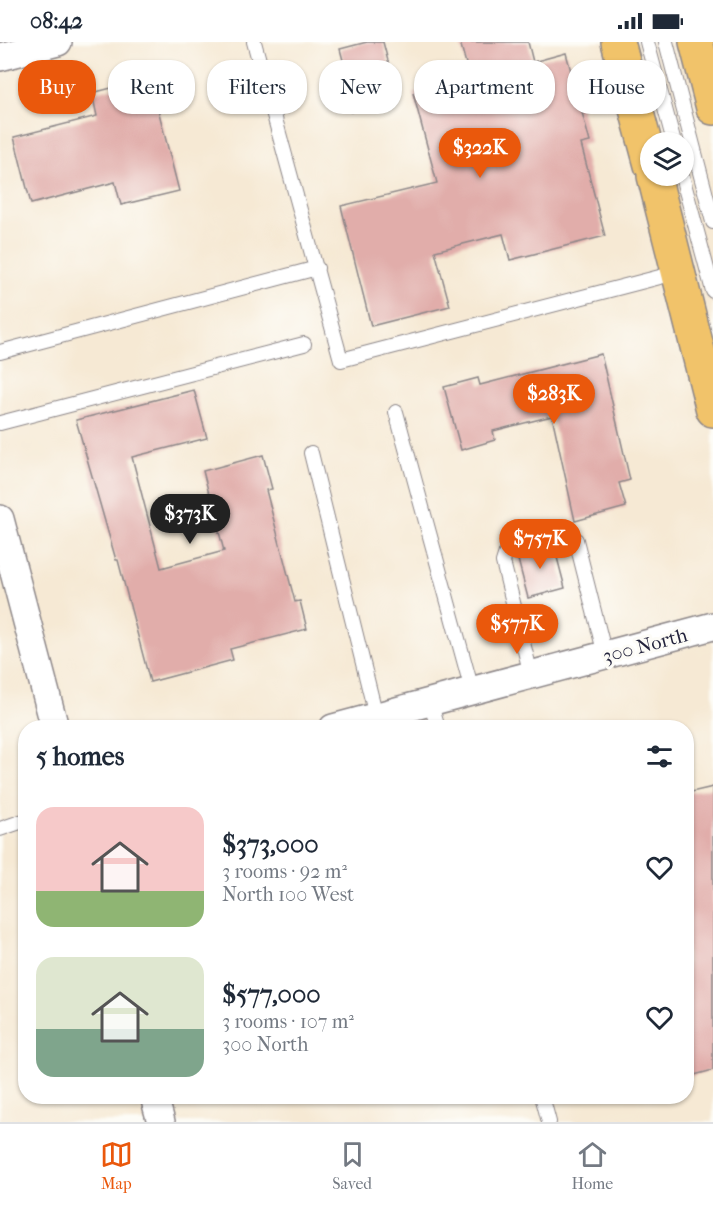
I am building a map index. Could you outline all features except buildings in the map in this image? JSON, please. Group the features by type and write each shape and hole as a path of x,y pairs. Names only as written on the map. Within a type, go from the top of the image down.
{"highway":[{"path":"618,42 642,132"},
{"path":"696,42 713,108"},
{"path":"657,186 713,410"}],"street":[{"path":"0,57 58,42"},
{"path":"0,519 53,720"},
{"name":"300 North","path":"362,720 713,626"},
{"path":"156,1104 161,1122"}],"lane":[{"path":"254,42 341,360 679,272"},
{"path":"647,42 671,132"},
{"path":"666,42 713,222"},
{"path":"685,186 713,291"},
{"path":"0,352 317,268"},
{"path":"0,423 304,344"},
{"path":"396,412 472,690"},
{"path":"311,453 376,716"},
{"path":"531,675 503,562 511,536 536,526 561,531 576,540 605,655"},
{"path":"430,702 436,720"},
{"path":"0,830 18,823"},
{"path":"544,1104 549,1122"}]}
